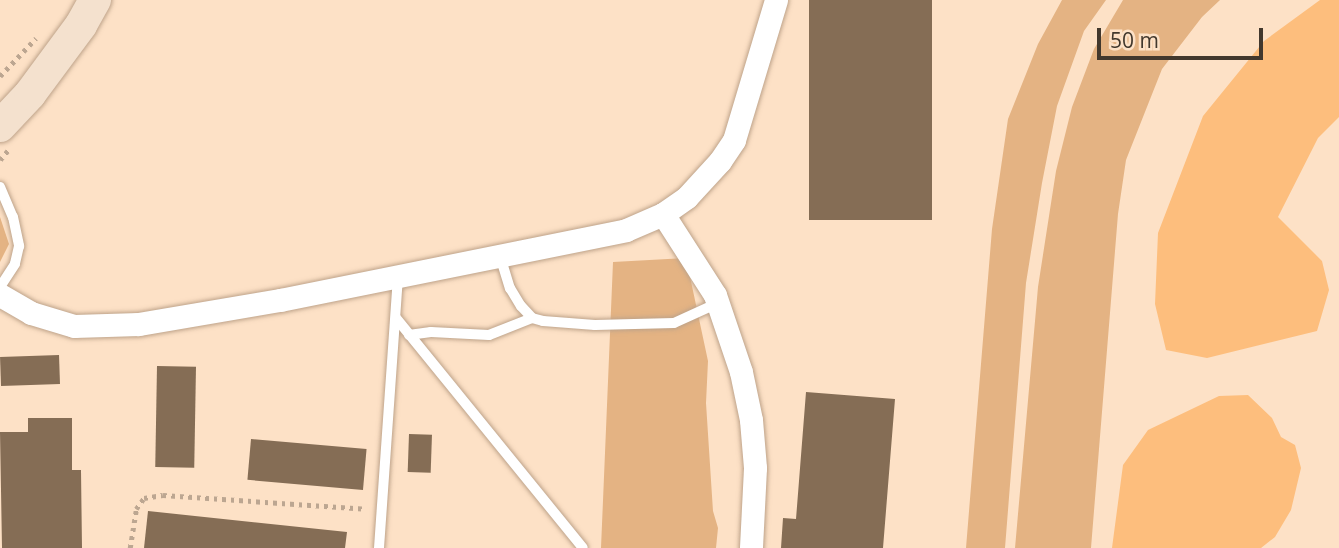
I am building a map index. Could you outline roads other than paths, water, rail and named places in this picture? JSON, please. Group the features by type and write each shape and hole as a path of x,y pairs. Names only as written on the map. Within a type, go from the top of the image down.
{"main road":[{"path":"0,127 30,94 81,25 95,0"}],"street":[{"path":"0,295 49,321 100,327 178,318 626,230 663,214 706,180 734,140 776,0"},
{"path":"663,214 718,303 741,372 751,420 755,468 751,548"}],"lane":[{"path":"0,187 13,217 19,246 15,264 0,287"},
{"path":"500,256 510,288 520,306 532,318"},
{"path":"379,548 398,275"},
{"path":"409,335 421,332 489,335 532,318 595,325 660,324 686,319 718,303"},
{"path":"396,318 583,548"}]}
